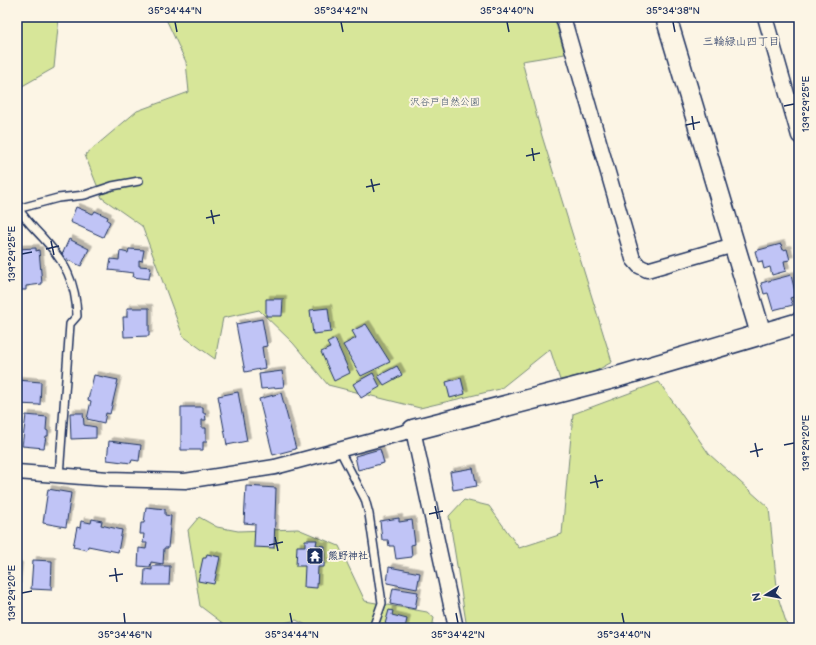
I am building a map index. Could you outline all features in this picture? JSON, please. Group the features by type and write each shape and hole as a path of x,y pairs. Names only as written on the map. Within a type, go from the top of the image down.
{"street":[{"path":"563,17 633,259 639,266 647,270 734,245"},
{"path":"666,17 761,334"},
{"path":"765,17 799,136"},
{"path":"17,472 59,476 185,481 275,467 617,377 799,323"},
{"path":"414,430 456,628"}],"lane":[{"path":"59,476 70,324 77,316 76,295 64,266 52,248 25,219 18,209 58,198 85,195 112,186 140,180"},
{"path":"339,449 365,499 369,514 382,603 373,628"}],"green space":[{"path":"17,17 59,17 54,68 17,89"},
{"name":"沢谷戸自然公園","path":"165,17 554,17 565,54 522,61 542,136 612,362 594,372 560,380 550,349 500,389 420,408 328,385 293,343 259,310 223,318 215,359 183,336 142,226 102,198 85,155 137,111 189,92 186,62"},
{"path":"659,382 709,454 769,508 778,597 788,628 467,628 449,516 464,500 489,506 519,548 562,534 573,414"},
{"path":"199,517 217,527 238,531 298,529 339,546 365,601 427,612 434,618 432,628 312,628 296,620 265,628 229,628 200,606 188,530"}],"building":[{"path":"76,207 93,214 95,211 108,217 107,220 110,222 103,237 70,222"},
{"path":"69,239 89,249 81,266 61,257"},
{"path":"781,244 783,250 787,249 790,260 784,261 786,271 772,275 770,267 764,269 762,261 758,262 755,251"},
{"path":"36,248 36,251 39,250 42,284 26,286 26,290 20,290 19,286 17,287 17,249"},
{"path":"129,249 144,250 142,261 139,260 139,266 151,267 149,279 133,277 134,273 109,270 111,259 119,260 120,251 128,253"},
{"path":"791,275 796,296 790,298 793,305 773,310 768,293 764,294 761,283"},
{"path":"266,299 283,299 282,316 266,316"},
{"path":"127,308 149,308 149,336 124,337 123,317 127,317"},
{"path":"328,308 331,332 313,334 310,310"},
{"path":"262,319 267,346 262,347 265,368 245,372 236,324"},
{"path":"366,324 390,362 361,376 343,345 356,338 352,331"},
{"path":"335,339 350,373 334,381 321,352 330,348 327,343"},
{"path":"397,366 402,375 384,385 378,376"},
{"path":"282,371 284,387 261,389 259,374"},
{"path":"373,373 380,387 361,398 353,384"},
{"path":"94,375 118,380 110,414 106,413 104,423 87,419 91,401 88,400"},
{"path":"461,378 465,394 450,398 446,382"},
{"path":"17,380 41,382 40,405 17,404"},
{"path":"238,392 247,441 227,445 218,396"},
{"path":"281,393 296,449 273,455 259,399"},
{"path":"181,407 203,407 203,413 205,413 206,420 202,420 202,428 206,428 206,442 203,442 203,450 181,450"},
{"path":"70,413 83,413 84,425 96,427 96,438 71,439"},
{"path":"26,415 47,417 46,430 48,431 48,436 46,436 44,448 22,446"},
{"path":"109,441 141,445 139,461 132,460 131,463 107,460"},
{"path":"380,449 384,463 358,470 355,456"},
{"path":"473,468 477,486 453,490 450,472"},
{"path":"246,486 276,488 274,548 254,547 255,524 244,523"},
{"path":"48,489 71,493 66,527 43,523"},
{"path":"146,507 165,509 165,515 171,516 168,548 164,548 163,564 151,562 150,567 138,566 139,548 146,549 147,543 143,543 144,534 140,534 141,523 144,523"},
{"path":"399,518 399,522 412,520 415,544 411,545 412,557 396,559 394,546 389,546 388,540 382,540 380,521"},
{"path":"92,519 102,521 101,525 122,530 118,552 88,546 87,550 73,547 77,527 80,528 81,521 91,523"},
{"path":"305,540 317,540 316,545 325,546 324,567 318,567 317,588 304,587 305,566 296,566 297,546 305,546"},
{"path":"207,554 220,557 214,584 198,581 203,558 206,558"},
{"path":"33,560 52,561 51,590 31,589"},
{"path":"17,565 19,566 17,587"},
{"path":"152,566 170,566 169,585 144,585 145,569 152,570"},
{"path":"389,567 420,573 417,589 387,583"},
{"path":"393,588 418,592 415,609 390,604"},
{"path":"389,610 393,611 392,615 407,619 405,628 389,628 389,625 385,624"}],"place":[{"name":"熊野神社","path":"315,556"}],"district":[{"name":"三輪緑山四丁目","path":"741,41"}]}
